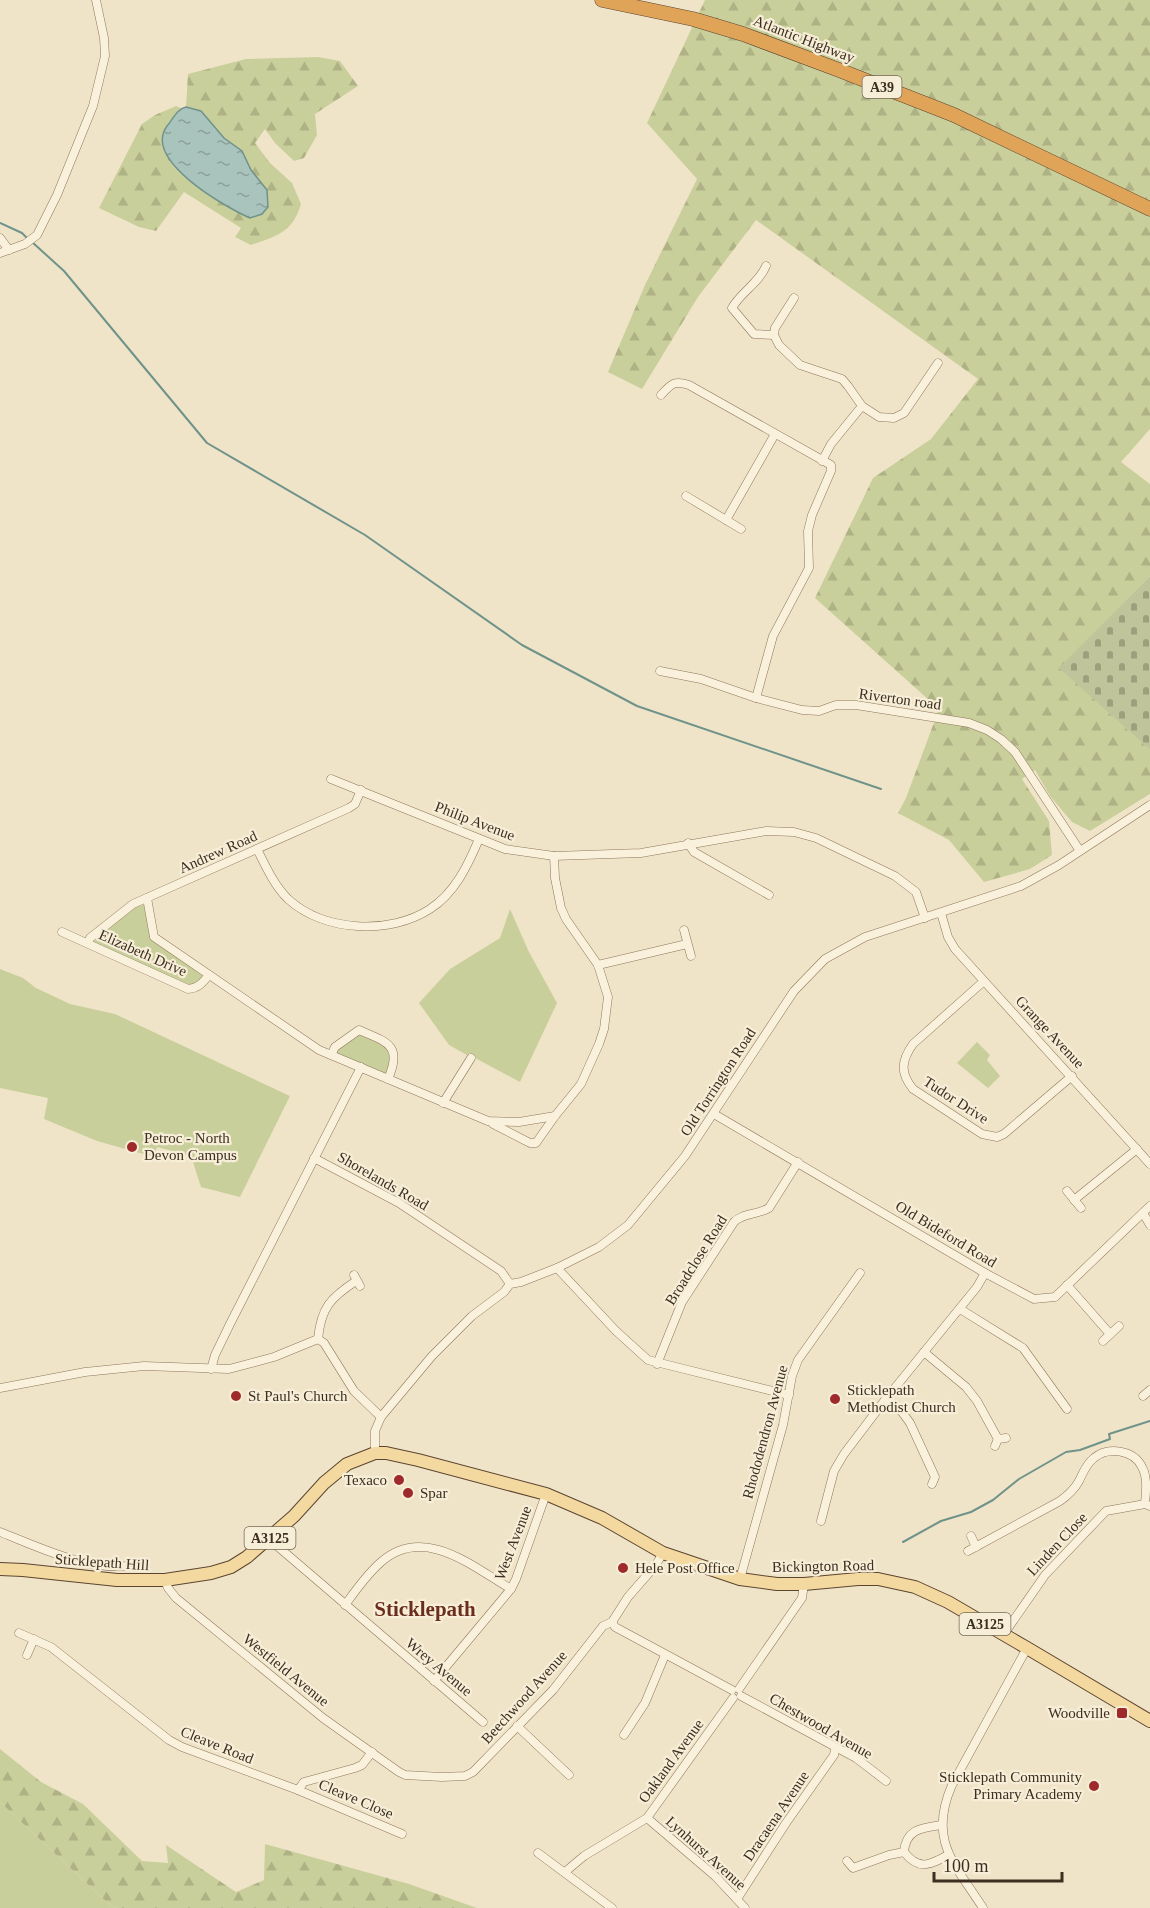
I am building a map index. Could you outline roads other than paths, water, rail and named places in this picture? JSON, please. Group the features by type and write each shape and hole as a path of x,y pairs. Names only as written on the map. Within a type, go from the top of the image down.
{"highway":[{"name":"Atlantic Highway","path":"602,0 713,25 839,70 954,115 1150,209"}],"main road":[{"name":"Bickington Road","path":"375,1453 418,1460 546,1494 602,1518 663,1553 740,1579 777,1584 858,1579 895,1582 915,1587 1004,1634 1150,1721"},
{"name":"Sticklepath Hill","path":"0,1569 117,1580 165,1580 211,1573 231,1567 269,1539 336,1471 346,1464 375,1453"}],"street":[{"path":"0,253 25,244 37,235 57,195 93,106 105,56 104,38 96,0"},
{"path":"0,238 9,250"},
{"path":"766,266 762,275 737,299 732,308 754,334 774,335"},
{"path":"794,298 775,328 774,335 779,345 800,365 842,379 862,406 879,417 894,418 904,413 938,363"},
{"path":"661,395 674,383 689,385 831,465 831,471 812,515 808,531 809,568 773,636 756,698"},
{"path":"822,460 831,444 862,406"},
{"path":"726,520 775,434"},
{"path":"686,496 741,529"},
{"name":"Riverton road","path":"660,671 700,679 756,698 802,710 819,711 836,705 856,705 949,719 969,723 986,730 1015,752 1080,851"},
{"name":"Philip Avenue","path":"331,779 505,849 554,856 641,853 766,831 794,832 816,838 895,876 910,886 920,901 925,918"},
{"name":"Andrew Road","path":"88,943 90,938 133,904 349,808 355,804 361,790"},
{"name":"Old Torrington Road","path":"375,1453 375,1431 381,1417 424,1365 458,1329 504,1292 510,1284 557,1268 599,1248 628,1225 685,1156 794,992 818,965 848,945 865,937 1021,886 1044,874 1150,805"},
{"path":"257,849 274,883 299,908 348,926 369,926 410,918 431,908 457,882 479,839"},
{"path":"688,843 694,852 769,895"},
{"name":"Elizabeth Drive","path":"147,898 154,937 319,1050 488,1121 533,1144 537,1142 581,1084 604,1029 608,997 598,965 561,909 555,878 554,856"},
{"name":"Grange Avenue","path":"940,913 952,943 1150,1164"},
{"path":"684,930 691,956"},
{"name":"Elizabeth Drive","path":"62,932 188,989 201,985 209,975"},
{"path":"598,965 687,944"},
{"name":"Tudor Drive","path":"984,981 913,1044 905,1055 902,1070 913,1089 982,1134 997,1137 1004,1134 1072,1076"},
{"path":"331,1055 335,1047 359,1030 387,1042 392,1049 394,1065 388,1079"},
{"path":"443,1103 471,1058"},
{"path":"314,1158 362,1067"},
{"name":"Old Bideford Road","path":"714,1114 985,1273 1034,1299 1055,1297 1150,1206"},
{"name":"Elizabeth Drive","path":"488,1121 519,1122 555,1116"},
{"path":"1074,1200 1137,1149"},
{"name":"Shorelands Road","path":"211,1369 220,1345 314,1158 399,1203 501,1271 510,1284"},
{"name":"Broadclose Road","path":"657,1364 682,1302 734,1222 740,1216 763,1212 769,1208 798,1162"},
{"path":"1066,1191 1081,1208"},
{"path":"1143,1213 1150,1225"},
{"path":"557,1268 648,1360 789,1395"},
{"name":"Rhododendron Avenue","path":"740,1579 798,1360 860,1273"},
{"path":"821,1521 834,1471 844,1454 960,1309 985,1273"},
{"path":"318,1340 324,1310 332,1298 357,1281"},
{"path":"1067,1285 1110,1334"},
{"path":"960,1309 1023,1348 1067,1409"},
{"path":"1103,1341 1119,1326"},
{"path":"0,1388 85,1371 144,1365 229,1369 318,1340 324,1343 354,1391 381,1417"},
{"path":"924,1352 966,1388 977,1401 999,1441"},
{"path":"1143,1396 1150,1390"},
{"path":"885,1400 902,1412 910,1423 934,1480 945,1478"},
{"path":"968,1551 1060,1501 1078,1484 1085,1468 1092,1460 1106,1452 1127,1453 1136,1459 1145,1476 1148,1505"},
{"name":"West Avenue","path":"434,1681 511,1589 546,1494"},
{"name":"Linden Close","path":"1004,1634 1045,1575 1106,1511 1148,1505"},
{"path":"824,1512 834,1515"},
{"path":"0,1532 54,1554 115,1568 129,1566"},
{"path":"971,1536 976,1547"},
{"name":"Wrey Avenue","path":"269,1539 483,1722"},
{"path":"345,1605 381,1562 392,1554 420,1547 437,1548 455,1555 511,1589"},
{"path":"612,1622 628,1597 655,1566 663,1553"},
{"name":"Westfield Avenue","path":"165,1580 176,1598 269,1676 399,1772"},
{"name":"Oakland Avenue","path":"565,1872 584,1856 647,1818 802,1599 804,1584"},
{"name":"Beechwood Avenue","path":"399,1772 405,1775 465,1776 473,1772 553,1690 603,1626 612,1622"},
{"name":"Chestwood Avenue","path":"612,1622 615,1627 665,1655 835,1749 856,1758 886,1781"},
{"name":"Cleave Road","path":"19,1634 51,1647 169,1740 182,1747 298,1790"},
{"path":"27,1655 34,1640"},
{"path":"983,1908 948,1855 941,1826 944,1803 1027,1648"},
{"path":"624,1735 645,1703 665,1655"},
{"path":"517,1726 568,1775"},
{"name":"Dracaena Avenue","path":"736,1899 834,1755 835,1749"},
{"path":"298,1790 304,1782 362,1766 372,1752"},
{"name":"Cleave Close","path":"298,1790 402,1834"},
{"name":"Lynhurst Avenue","path":"647,1818 715,1876 745,1908"},
{"path":"904,1852 907,1838 912,1832 941,1826"},
{"path":"904,1852 916,1864 925,1865 948,1855"},
{"path":"847,1861 853,1868 904,1852"},
{"path":"538,1853 612,1908"}],"water":[{"path":"186,107 201,111 224,138 242,151 251,170 267,190 268,207 262,214 250,218 223,204 190,181 166,153 162,139 167,126 178,112"}],"waterway":[{"path":"0,223 22,233 28,239"},
{"path":"32,242 64,271 207,443 365,535 522,645 637,706 881,789"},
{"path":"903,1542 941,1521 971,1512 993,1500 1019,1479 1066,1452 1080,1450 1110,1439 1109,1434 1150,1421"}],"place":[{"name":"Petroc - North Devon Campus","path":"132,1147"},
{"name":"St Paul's Church","path":"236,1396"},
{"name":"Sticklepath Methodist Church","path":"835,1399"},
{"name":"Texaco","path":"399,1480"},
{"name":"Spar","path":"408,1493"},
{"name":"Hele Post Office","path":"623,1568"},
{"name":"Woodville","path":"1122,1713"},
{"name":"Sticklepath Community Primary Academy","path":"1094,1786"}],"district":[{"name":"Sticklepath","path":"425,1609"}]}
